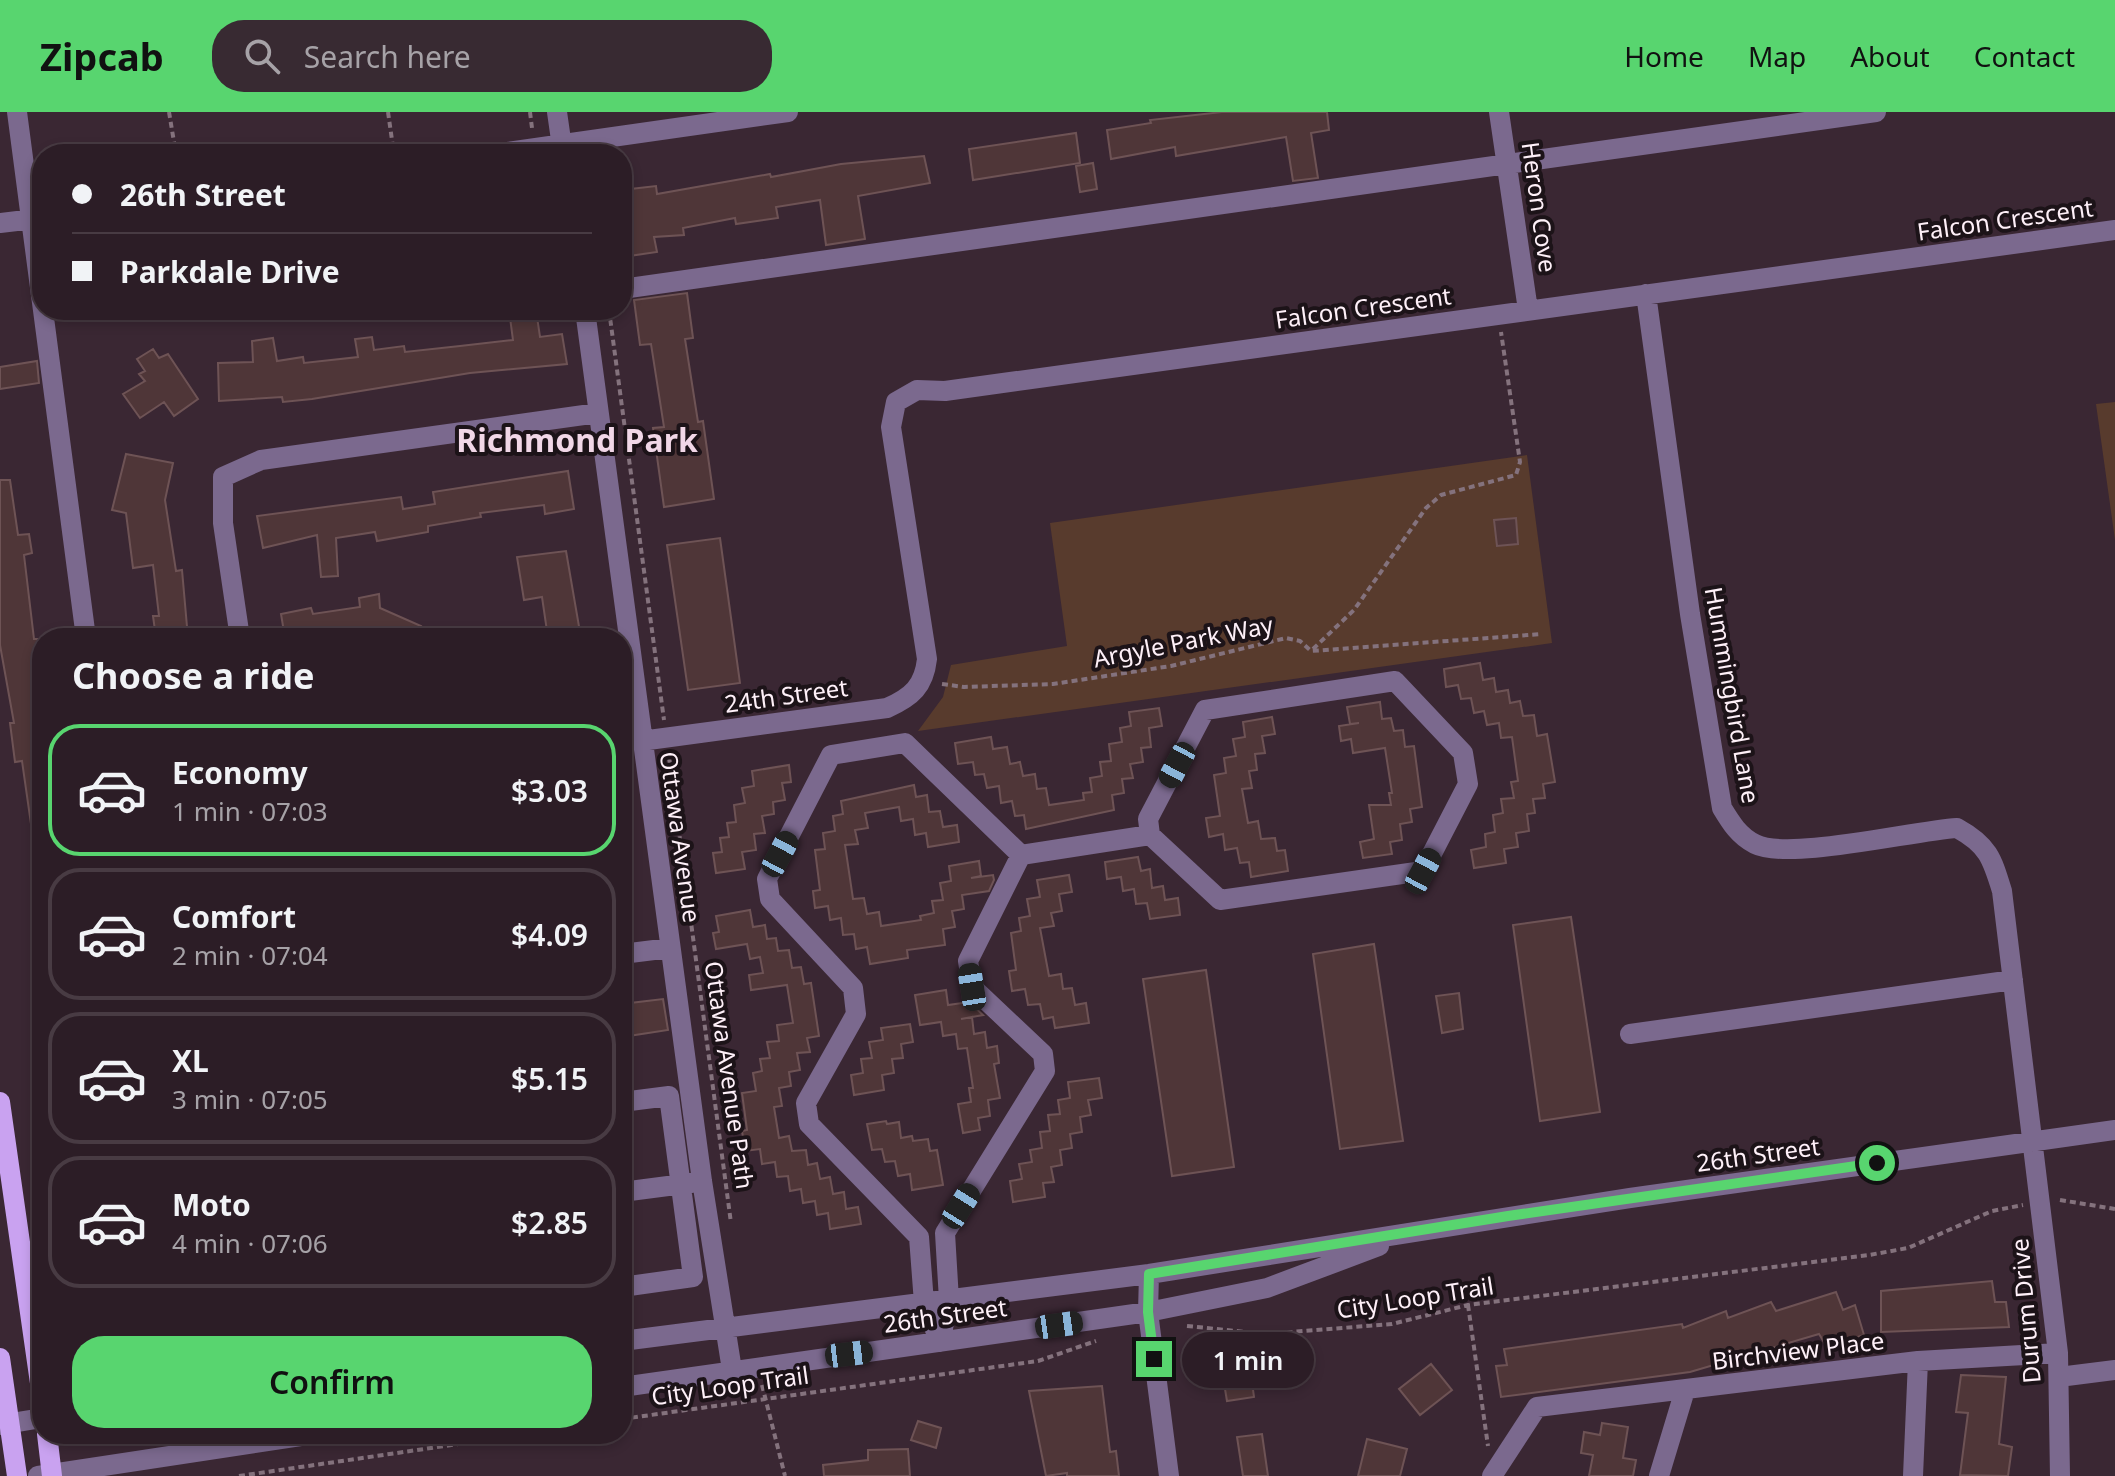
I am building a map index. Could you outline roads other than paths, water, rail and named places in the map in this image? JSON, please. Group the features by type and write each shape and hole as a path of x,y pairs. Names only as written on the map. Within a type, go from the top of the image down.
{"main road":[{"path":"0,1102 32,1327"},
{"path":"0,1358 5,1424 17,1476"},
{"path":"47,1444 48,1475"}],"street":[{"path":"17,112 32,201"},
{"path":"557,112 562,144"},
{"path":"593,144 788,112"},
{"name":"Heron Cove","path":"1499,112 1528,310"},
{"path":"632,288 1876,112"},
{"path":"0,223 32,219"},
{"name":"Falcon Crescent","path":"925,678 927,659 891,427 896,402 917,390 945,391 2115,230"},
{"name":"Hummingbird Lane","path":"1646,294 1690,614 1722,808 1736,830 1756,845 1785,851 1945,828 1957,828 1980,840 1993,861 2002,891 2035,1142"},
{"path":"47,320 85,628"},
{"name":"Ottawa Avenue","path":"586,320 626,628"},
{"path":"239,628 223,523 223,477 261,460 598,413"},
{"name":"Ottawa Avenue","path":"632,672 702,1181 732,1370"},
{"name":"24th Street","path":"641,741 887,708 906,700 925,678"},
{"path":"1395,681 1463,753 1468,784 1423,871 1220,900 1150,835 1148,819 1205,710 1395,681"},
{"path":"940,1342 924,1303 919,1237 809,1124 806,1103 856,1014 853,988 770,899 767,879 831,755 905,743 1021,855"},
{"path":"1021,855 1150,835"},
{"path":"940,1342 949,1300 945,1233 1045,1071 1043,1054 972,987 968,961 1021,855"},
{"path":"632,953 670,948"},
{"path":"1630,1034 2013,980"},
{"path":"632,1101 669,1096 693,1277 632,1286"},
{"name":"26th Street","path":"632,1340 1149,1274 1615,1200 2115,1130"},
{"name":"Durum Drive","path":"2035,1142 2058,1353 2060,1476"},
{"path":"632,1191 702,1181"},
{"path":"919,1237 945,1233"},
{"name":"26th Street","path":"632,1385 940,1342 1150,1321 1267,1288 1409,1235"},
{"path":"1149,1274 1150,1321 1169,1476"},
{"name":"Birchview Place","path":"1492,1476 1537,1407 1918,1361 2058,1353"},
{"name":"Birchview Place","path":"1913,1476 1918,1361"},
{"path":"2059,1377 2115,1370"},
{"name":"Birchview Place","path":"1659,1476 1685,1390"},
{"path":"5,1424 32,1420"},
{"path":"48,1475 249,1444"}],"district":[{"name":"Richmond Park","path":"577,439"}]}
